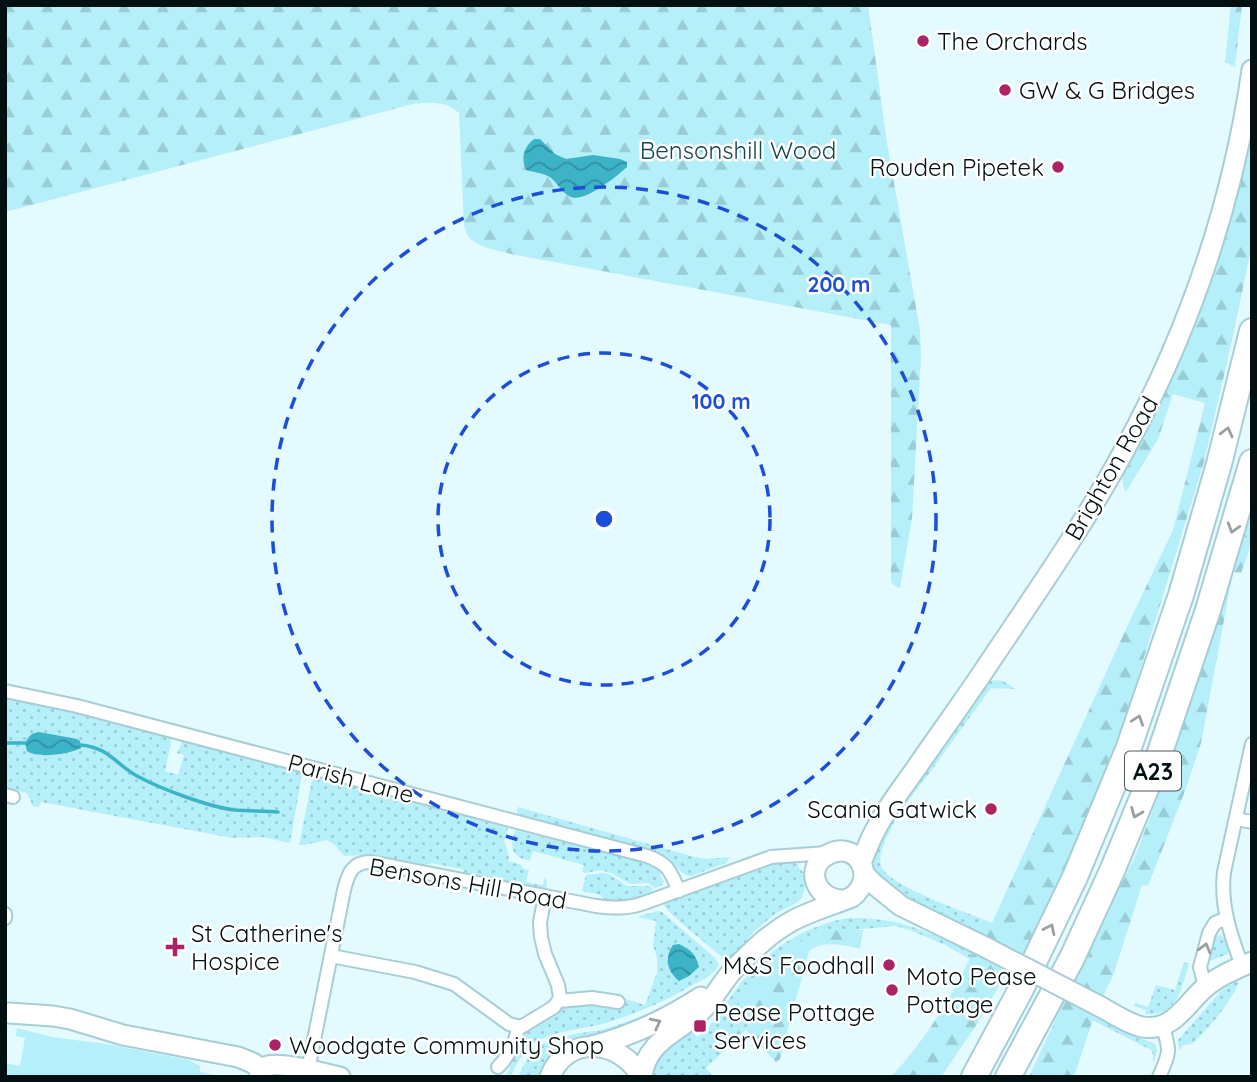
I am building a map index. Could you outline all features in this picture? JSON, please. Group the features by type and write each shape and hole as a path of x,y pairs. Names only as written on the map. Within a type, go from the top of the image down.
{"highway":[{"name":"A23","path":"954,1077 984,1034 1020,991 1082,864 1129,747 1181,595 1219,464 1252,331"},
{"name":"A23","path":"1011,1073 1099,901 1155,766 1208,610 1252,462"},
{"path":"974,1077 1020,991"}],"street":[{"name":"Brighton Road","path":"835,852 858,842 878,824 1056,562 1125,450 1166,368 1192,303 1219,220 1240,137 1252,70"},
{"name":"Parish Lane","path":"5,691 77,706 647,856 662,862 668,868 679,891"},
{"path":"792,921 810,900 816,881 816,870 824,856 835,852 854,855 875,885 901,906 1142,1027 1162,1025 1178,1017 1205,987 1247,964 1227,918 1223,881 1252,744"},
{"path":"1236,819 1252,822"},
{"name":"Brighton Road","path":"863,868 878,824"},
{"name":"Bensons Hill Road","path":"308,1070 346,881 351,869 359,863 385,864 617,908 633,907 758,862 784,856 835,852"},
{"path":"784,856 805,864 812,870 819,890 830,899 901,906"},
{"path":"550,1077 562,1057 577,1049 625,1037 660,1021 701,997 730,974 767,938 792,921 848,899 862,887 863,868"},
{"path":"331,956 418,973 454,984 509,1024 525,1026 559,1001 560,992 541,937 540,922 545,896"},
{"path":"1205,987 1200,967 1209,933 1215,923 1227,918"},
{"path":"641,1077 651,1051 706,1006 730,974"},
{"path":"559,1001 592,998 618,1002"},
{"path":"7,1012 78,1032 123,1035 238,1057 253,1063 260,1073 269,1066 277,1065 340,1077"},
{"path":"1159,1077 1169,1051 1162,1025"},
{"path":"498,1067 515,1042 518,1027"},
{"path":"592,1046 617,1053 631,1063 641,1077"}],"green space":[{"name":"Bensonshill Wood","path":"5,5 868,5 887,143 920,330 921,357 912,518 900,588 892,583 891,579 891,325 511,254 477,243 468,236 464,225 459,113 438,103 413,104 5,212"},
{"path":"1231,5 1242,5 1235,67 1225,62"},
{"path":"1252,94 1252,244 1204,462 1115,752 1024,958 976,931 982,919 992,923 1173,530 1205,403 1173,394 1158,439 1126,492 1123,474 1163,390"},
{"path":"1252,505 1252,543 1241,573 1233,572 1201,743 1148,886 1142,885 1114,973 1102,999 1072,984 1136,854 1171,761"},
{"path":"1003,681 1016,689 991,688 902,810 885,841 880,860 882,868 899,883 982,919 976,931 991,941 906,898 879,875 874,864 874,855 885,828 986,682"},
{"path":"5,695 166,734 171,742 165,771 178,775 184,755 177,753 185,739 303,768 290,843 262,837 232,838 41,802 39,807 33,806 27,793 5,791"},
{"path":"322,776 508,828 504,841 508,861 529,870 526,882 543,885 545,877 546,890 520,885 520,882 514,881 513,884 467,875 462,869 431,863 422,867 363,855 344,856 327,840 299,845 312,780"},
{"path":"518,807 691,856 705,859 730,857 726,863 691,876 681,871 667,857 516,816"},
{"path":"515,830 655,864 661,868 660,875 664,882 655,888 648,883 630,884 601,870 582,872 584,865 533,851 530,861 523,859 513,850"},
{"path":"793,862 799,865 806,879 802,897 754,931 737,954 729,960 680,922 662,902 766,865"},
{"path":"609,874 627,886 650,886 654,894 631,901 610,902 604,900 601,895 582,891 586,875"},
{"path":"658,911 715,958 719,965 716,969 670,998 640,1011 609,1022 551,1035 539,1041 528,1049 509,1077 508,1064 524,1032 562,1005 611,1005 614,1009 622,1006 622,998 645,1005 657,973 657,958 653,945 656,921 636,917"},
{"path":"848,918 898,923 941,938 972,953 970,959 945,945 895,926 819,933 793,947 770,966 736,1009 747,1019 750,1026 706,1068 713,1077 652,1077 657,1061 666,1049 693,1032 697,1037 703,1032 746,977 770,953 815,927"},
{"path":"863,930 860,949 827,944 809,951 780,1059 776,1062 746,1030 750,1026 749,1023 735,1009 763,973 794,945 819,933"},
{"path":"1218,935 1229,944 1228,954 1207,962 1212,940"},
{"path":"972,953 1008,971 977,1024 941,1077 891,1077 937,1018"},
{"path":"1184,962 1189,964 1180,991 1171,1006 1156,1014 1145,1014 1146,1010 1134,1006 1135,1003 1148,1007 1156,985 1175,990"},
{"path":"1237,981 1239,983 1234,992 1212,1023 1192,1044 1183,1045 1179,1051 1178,1040 1221,991"},
{"path":"704,987 664,1013 611,1034 581,1037 560,1044 538,1077 518,1077 532,1053 548,1042 620,1024 656,1010"},
{"path":"1065,999 1095,1013 1074,1077 1029,1077"},
{"path":"1095,1013 1127,1032 1155,1044 1157,1051 1153,1065 1151,1050 1092,1020"},
{"path":"17,1028 52,1037 189,1060 200,1066 200,1072 223,1077 5,1077 5,1063 20,1066 25,1038 16,1036"}],"water":[{"path":"534,139 540,139 555,154 566,159 593,155 620,159 627,162 627,167 599,189 575,198 566,194 548,176 526,170 524,153"},
{"path":"39,732 77,739 81,748 54,755 38,755 27,751 25,743 31,735"},
{"path":"679,944 692,953 699,967 679,981 669,969 668,959 673,945"}],"waterway":[{"path":"5,743 25,743"},
{"path":"81,745 99,749 137,776 185,797 235,810 278,812"}],"place":[{"name":"The Orchards","path":"923,41"},
{"name":"GW & G Bridges","path":"1005,90"},
{"name":"Rouden Pipetek","path":"1058,167"},
{"name":"Scania Gatwick","path":"991,809"},
{"name":"St Catherine's Hospice","path":"175,947"},
{"name":"M&S Foodhall","path":"889,965"},
{"name":"Moto Pease Pottage","path":"892,990"},
{"name":"Pease Pottage Services","path":"700,1026"},
{"name":"Woodgate Community Shop","path":"275,1045"}]}
